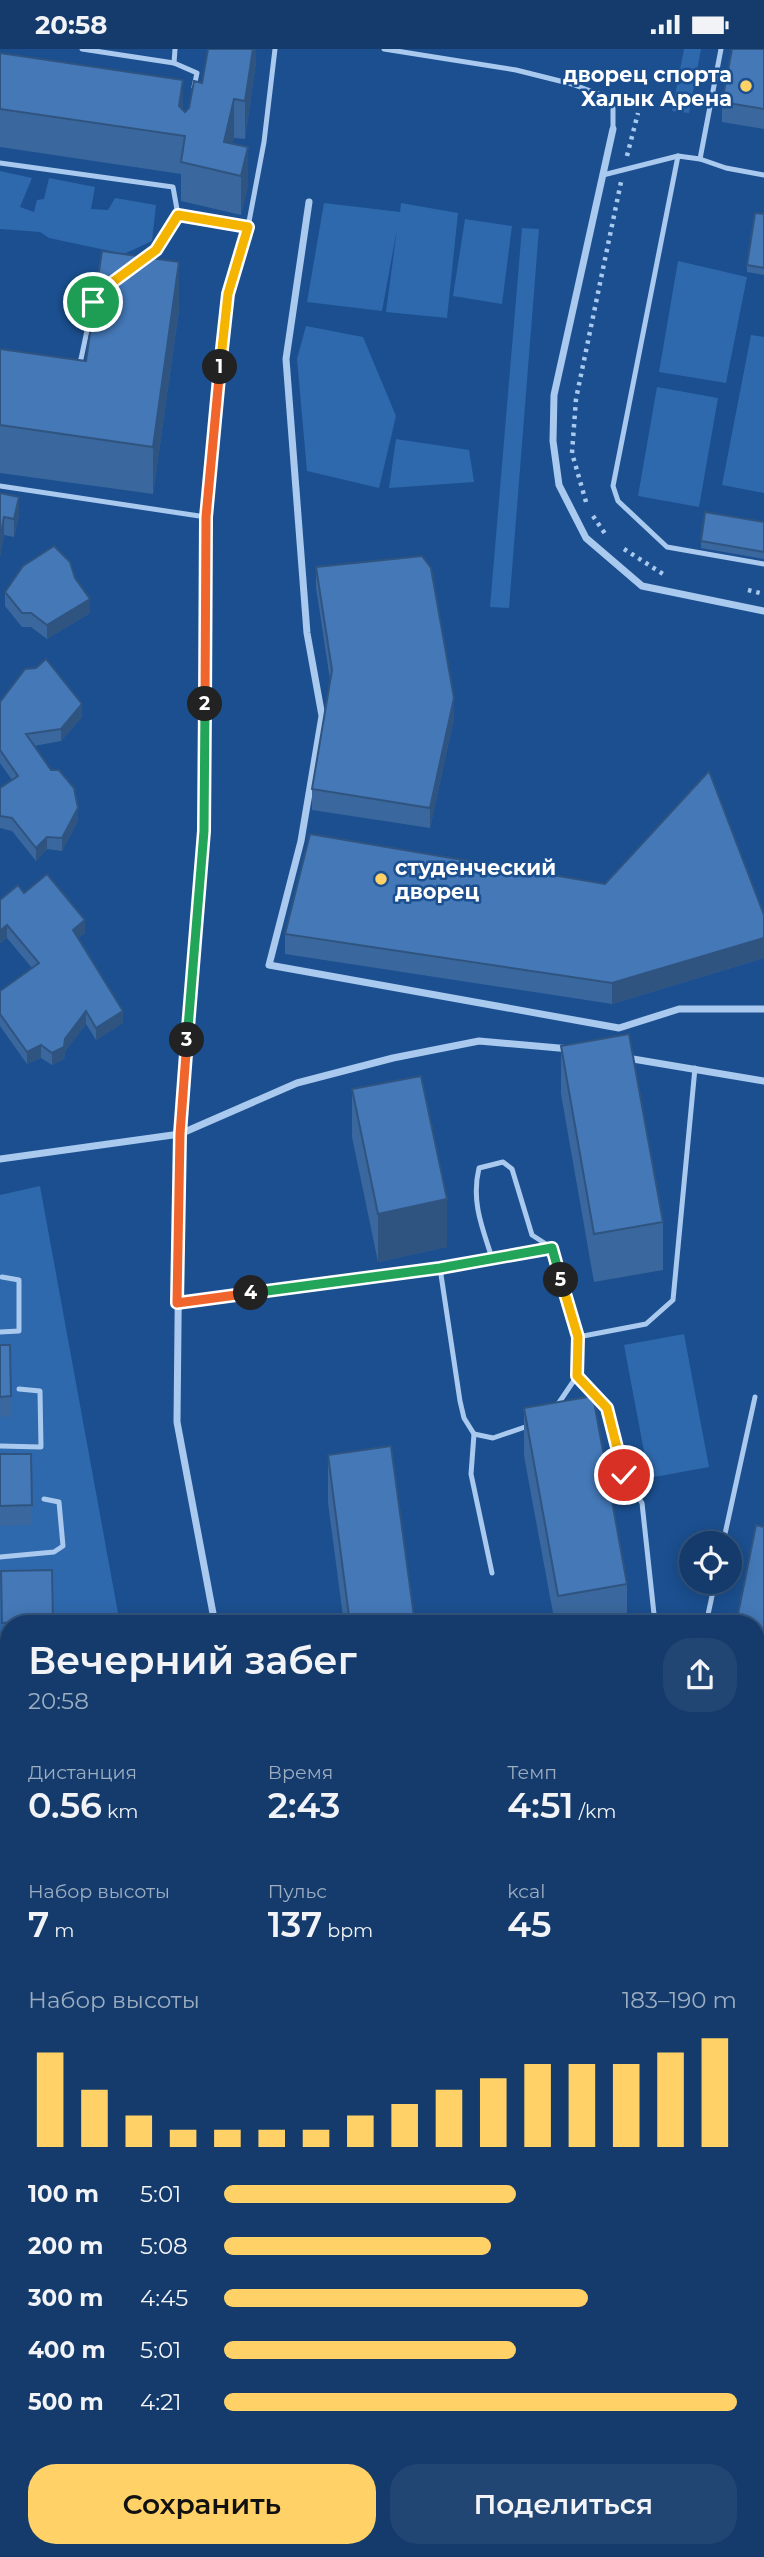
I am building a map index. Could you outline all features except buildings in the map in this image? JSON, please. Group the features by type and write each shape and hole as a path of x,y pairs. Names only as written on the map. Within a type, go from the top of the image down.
{"street":[{"path":"613,129 554,395 553,440 559,485 586,538 642,586 764,611"},
{"path":"309,202 286,359 307,633 322,716 301,841 269,965 619,1028 679,1009 764,1009"},
{"path":"0,1159 180,1134 296,1083 393,1058 479,1041 581,1051"},
{"path":"619,1056 764,1081"},
{"path":"180,1134 177,1422 213,1615"}],"lane":[{"path":"82,49 174,63 197,73 193,97"},
{"path":"174,63 175,49"},
{"path":"180,1134 204,831 206,517 228,294 248,227 264,142 275,49"},
{"path":"384,49 516,70 572,84 609,98 613,108 613,129"},
{"path":"699,159 721,49"},
{"path":"678,156 613,486 618,501 667,547 764,564"},
{"path":"603,175 678,156 764,175"},
{"path":"0,163 173,187 178,215 156,250 135,265"},
{"path":"178,215 248,227"},
{"path":"74,368 81,359 93,302 102,290"},
{"path":"0,486 206,517"},
{"path":"578,1337 646,1324 673,1300 695,1068"},
{"path":"492,1258 477,1212 474,1188 479,1168 503,1163 512,1169 532,1235 552,1248 578,1337 577,1376 569,1392 547,1414"},
{"path":"177,1303 440,1268 552,1248"},
{"path":"440,1268 460,1401 464,1418 474,1434 471,1474 492,1573"},
{"path":"0,1332 19,1331 19,1280 2,1277"},
{"path":"577,1376 607,1408 624,1475 642,1503 654,1613"},
{"path":"0,1446 41,1447 40,1391 19,1389"},
{"path":"726,1531 755,1397"},
{"path":"474,1434 493,1438 538,1419"},
{"path":"0,1557 54,1552 63,1546 59,1502 44,1499"},
{"path":"708,1615 712,1594"}],"shaded area":[{"path":"684,49 701,49 689,113 672,111"},
{"path":"0,171 32,178 20,207 34,212 37,200 44,199 49,178 95,187 91,209 108,210 115,198 156,205 152,241 124,254 49,238 40,232 0,229"},
{"path":"324,203 400,212 401,203 458,213 447,318 386,312 397,229 382,311 307,302"},
{"path":"465,219 512,226 502,304 453,296"},
{"path":"522,228 539,229 509,608 490,607"},
{"path":"678,261 747,277 726,383 659,372"},
{"path":"306,326 363,337 396,416 379,488 307,471 297,359"},
{"path":"751,335 764,337 764,493 722,485"},
{"path":"657,387 718,398 699,507 638,496"},
{"path":"396,439 469,450 474,482 389,488"},
{"path":"40,1186 118,1615 0,1615 0,1195"},
{"path":"684,1334 709,1467 649,1478 624,1345"}],"place":[{"name":"дворец спорта Халык Арена","path":"746,86"},
{"name":"студенческий дворец","path":"381,879"}],"route":[{"path":"93,302 102,290 156,250 178,215 248,227 228,294 206,517 204,831 180,1134 177,1303 440,1268 552,1248 578,1337 577,1376 607,1408 624,1475"}]}
